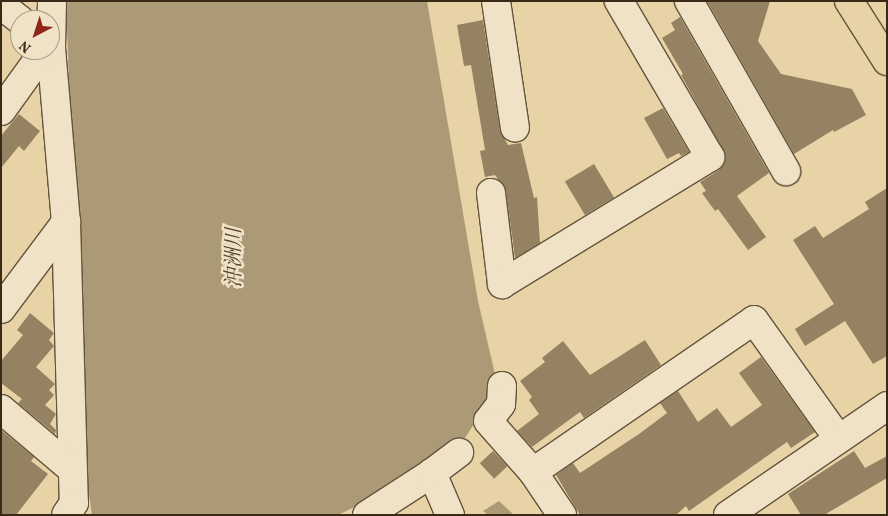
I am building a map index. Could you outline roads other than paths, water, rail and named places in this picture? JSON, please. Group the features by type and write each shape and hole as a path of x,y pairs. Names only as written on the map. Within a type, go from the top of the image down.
{"main road":[{"path":"849,1 887,61"}],"street":[{"path":"496,1 515,128"},
{"path":"491,193 502,284 710,157 619,1"},
{"path":"689,1 786,171"},
{"path":"1,111 39,60"},
{"path":"49,60 66,222 74,503 66,515"},
{"path":"1,309 66,222"},
{"path":"533,472 754,320 838,438"},
{"path":"502,386 501,404 488,421 533,472 562,515"},
{"path":"728,515 887,406"},
{"path":"1,409 73,470"},
{"path":"367,515 459,453"},
{"path":"432,473 450,515"}],"water":[{"name":"沖洲川","path":"66,1 427,1 478,301 498,387 465,438 446,447 369,500 338,515 92,515 83,453"},
{"path":"499,501 514,515 488,515 483,511"}]}
